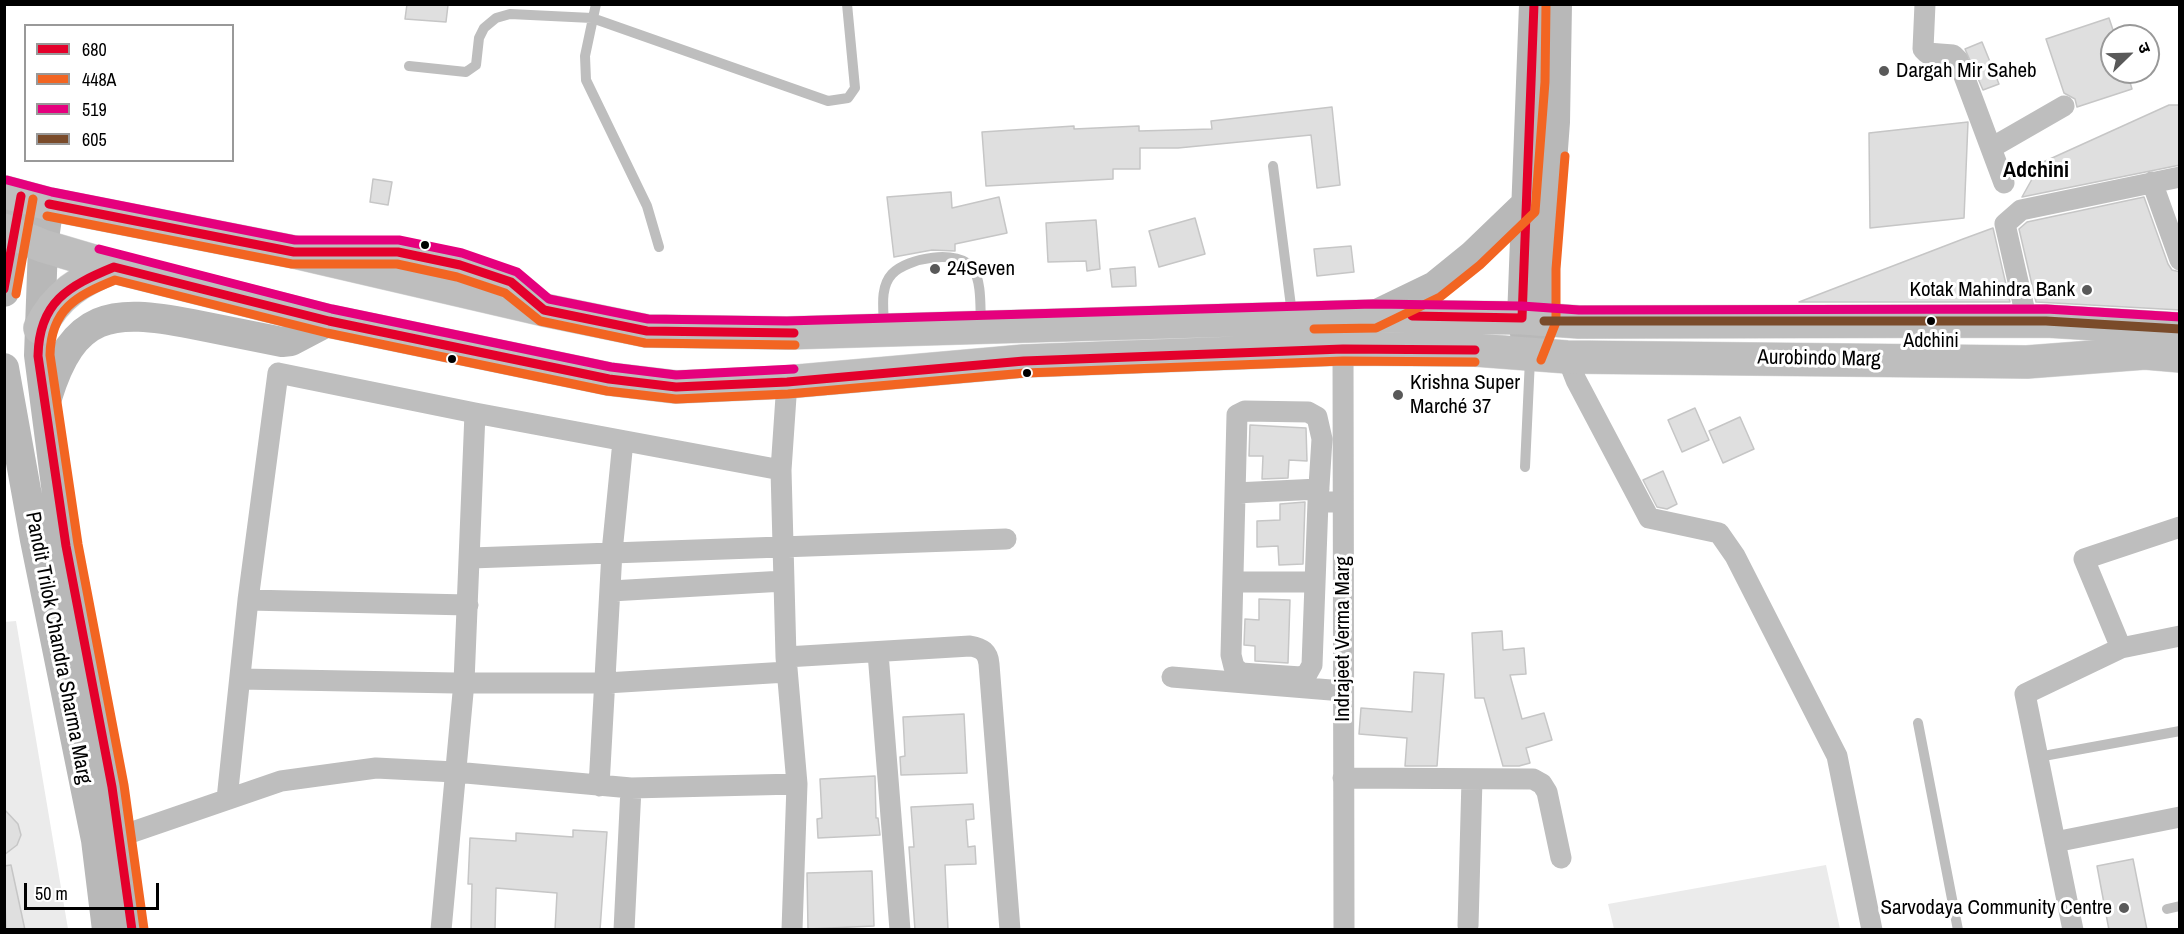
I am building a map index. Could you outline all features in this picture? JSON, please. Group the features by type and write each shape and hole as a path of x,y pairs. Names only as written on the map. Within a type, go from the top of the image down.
{"highway":[{"name":"Aurobindo Marg","path":"25,197 294,252 544,310 646,331 788,333 884,328 1373,316 2027,321 2180,329"},
{"path":"9,231 43,246 114,267 329,321 609,379 676,387 787,382 1024,361 1343,349"},
{"path":"40,328 56,302 71,288 114,267"},
{"name":"Aurobindo Marg","path":"1343,349 1475,350 1530,356 1567,357 2027,362 2145,353 2180,356"}],"main road":[{"path":"1533,319 1524,205 1533,81 1534,4"},
{"path":"1530,356 1533,319 1544,269 1555,122 1557,4"},
{"path":"4,292 9,231 25,197"},
{"name":"Pandit Trilok Chandra Sharma Marg","path":"25,197 43,246 39,355 58,501 109,838 107,930"},
{"path":"1373,316 1435,286 1473,256 1524,205"},
{"path":"45,405 55,371 68,349 86,332 107,320 144,315 282,342 291,341 329,321"},
{"name":"Pandit Trilok Chandra Sharma Marg","path":"4,368 35,540 132,930"}],"street":[{"path":"1925,4 1923,49 1927,53 1953,55 1958,60 2004,183"},
{"path":"1991,148 2064,106"},
{"path":"2027,321 2005,224 2021,210 2180,177"},
{"path":"2152,182 2180,260"},
{"name":"Indrajeet Verma Marg","path":"1343,349 1344,930"},
{"path":"1567,357 1576,380 1649,518 1719,533 1736,556 1837,756 1872,930"},
{"path":"227,799 248,600 278,373 475,413 781,470"},
{"path":"787,382 781,470 787,665 797,784 792,930"},
{"path":"1245,411 1308,412 1317,417 1322,439 1312,665 1307,674 1302,677 1241,673 1234,667 1231,655 1235,493 1237,415 1245,411"},
{"path":"441,930 464,682 471,558 475,413"},
{"path":"599,786 612,552 622,441"},
{"path":"1235,493 1318,496 1343,502"},
{"path":"2121,648 2084,559 2180,526"},
{"path":"471,558 1006,539"},
{"path":"611,591 784,581"},
{"path":"1233,582 1315,582"},
{"path":"248,600 468,605"},
{"path":"2073,930 2025,694 2121,648 2180,636"},
{"path":"240,679 606,682 787,665 878,653 980,647 986,653 989,664 1010,930"},
{"path":"878,653 900,930"},
{"path":"1172,677 1343,691"},
{"path":"109,838 281,781 376,768 455,772 632,788 797,784"},
{"path":"1343,778 1533,779 1542,784 1547,792 1561,858"},
{"path":"1468,926 1472,779"},
{"path":"624,930 632,788"},
{"path":"2055,842 2180,817"}],"lane":[{"path":"596,4 585,56 586,80 647,206 659,247"},
{"path":"409,66 466,72 476,65 479,38 484,28 496,18 510,14 592,18 828,101 848,98 855,88 847,4"},
{"path":"1273,166 1293,318"},
{"path":"884,328 883,294 891,275 904,266 927,258 959,259 973,268 978,285 981,326"},
{"path":"1525,467 1530,356"},
{"path":"1918,723 1958,930"},
{"path":"2038,757 2180,731"},
{"path":"2167,909 2180,906"}],"shaded area":[{"path":"16,621 68,929 5,929 4,622"},
{"path":"1826,865 1840,929 1614,929 1608,904"}],"building":[{"path":"407,4 448,5 446,22 405,19"},
{"path":"2109,18 2111,24 2100,24 2100,84 2131,84 2132,89 2077,107 2075,99 2064,93 2046,39"},
{"path":"1982,42 1999,84 1983,90 1965,49"},
{"path":"2169,105 2180,105 2180,165 2022,197 2041,163"},
{"path":"1332,107 1340,185 1317,188 1311,135 1178,148 1140,148 1140,169 1113,169 1113,179 986,186 982,132 1074,126 1074,129 1139,126 1139,131 1212,129 1211,121"},
{"path":"1968,122 1964,218 1870,228 1869,133"},
{"path":"373,179 392,182 388,205 370,202"},
{"path":"951,192 952,208 999,197 1007,233 955,244 955,251 932,250 894,257 887,197"},
{"path":"2144,197 2168,264 2172,270 2180,272 2180,310 2036,302 2019,229 2027,222"},
{"path":"1195,218 1205,254 1159,267 1149,231"},
{"path":"1096,220 1100,269 1087,271 1086,261 1048,262 1046,223"},
{"path":"1993,228 2010,302 1799,302 1963,239"},
{"path":"1351,246 1354,272 1317,276 1314,249"},
{"path":"1135,267 1136,286 1112,287 1110,269"},
{"path":"1695,408 1709,440 1682,452 1668,420"},
{"path":"1740,417 1754,449 1723,463 1709,431"},
{"path":"1250,425 1306,428 1307,461 1289,460 1288,478 1262,479 1263,456 1249,456"},
{"path":"1663,471 1677,504 1667,509 1657,507 1643,480"},
{"path":"1305,502 1303,564 1279,565 1278,546 1257,547 1257,521 1280,520 1280,504"},
{"path":"1259,599 1290,600 1288,663 1255,661 1255,646 1244,645 1245,619 1259,620"},
{"path":"1502,631 1503,650 1524,648 1526,674 1510,675 1522,719 1544,713 1552,740 1526,748 1530,763 1519,766 1503,766 1484,698 1475,698 1472,633"},
{"path":"1414,672 1444,674 1437,766 1405,766 1407,738 1359,734 1361,708 1412,712"},
{"path":"964,714 967,773 901,775 900,757 905,756 903,717"},
{"path":"875,776 876,818 878,818 880,835 818,838 817,819 822,818 820,779"},
{"path":"973,804 974,819 966,820 968,847 975,846 976,864 945,865 948,930 915,930 909,847 914,847 911,807"},
{"path":"4,809 18,824 21,835 17,845 4,855"},
{"path":"573,830 607,832 600,930 555,930 557,893 496,888 495,930 471,930 472,884 468,884 470,838 516,841 516,833 573,837"},
{"path":"2133,859 2147,930 2109,930 2097,866"},
{"path":"11,865 25,930 6,930 4,866"},
{"path":"872,871 874,926 808,929 807,873"}],"transit line":[{"name":"680","path":"1412,316 1522,318 1534,4"},
{"name":"448A","path":"1314,329 1376,328 1440,297 1480,265 1535,212 1545,82 1546,4"},
{"name":"448A","path":"1541,360 1556,322 1556,269 1565,156"},
{"name":"519","path":"7,180 52,192 295,240 399,240 462,253 517,272 549,299 648,319 787,321 1373,304 1522,306 1579,310 2046,309 2180,317"},
{"name":"680","path":"4,289 21,196"},
{"name":"448A","path":"16,294 33,199"},
{"name":"680","path":"49,204 294,252 398,252 460,265 511,282 544,310 647,331 794,333"},
{"name":"448A","path":"47,216 292,264 397,264 457,277 505,293 540,321 645,343 795,345"},
{"name":"519","path":"99,249 332,309 611,367 676,375 794,369"},
{"name":"680","path":"132,930 112,787 66,546 38,356 44,322 50,309 59,298 83,281 114,267 329,321 609,379 676,387 787,382 1024,361 1343,349 1475,350"},
{"name":"448A","path":"144,929 124,785 78,544 50,355 55,326 68,306 89,292 115,280 327,333 607,391 676,399 788,394 1025,373 1343,361 1475,362"},
{"name":"605","path":"1544,321 2046,321 2180,329"}],"place":[{"name":"Dargah Mir Saheb","path":"1884,71"},
{"name":"24Seven","path":"935,269"},
{"name":"Kotak Mahindra Bank","path":"2087,290"},
{"name":"Adchini","path":"1931,321"},
{"name":"Krishna Super Marché 37","path":"1398,395"},
{"name":"Sarvodaya Community Centre","path":"2124,908"}],"district":[{"name":"Adchini","path":"2036,171"}]}
